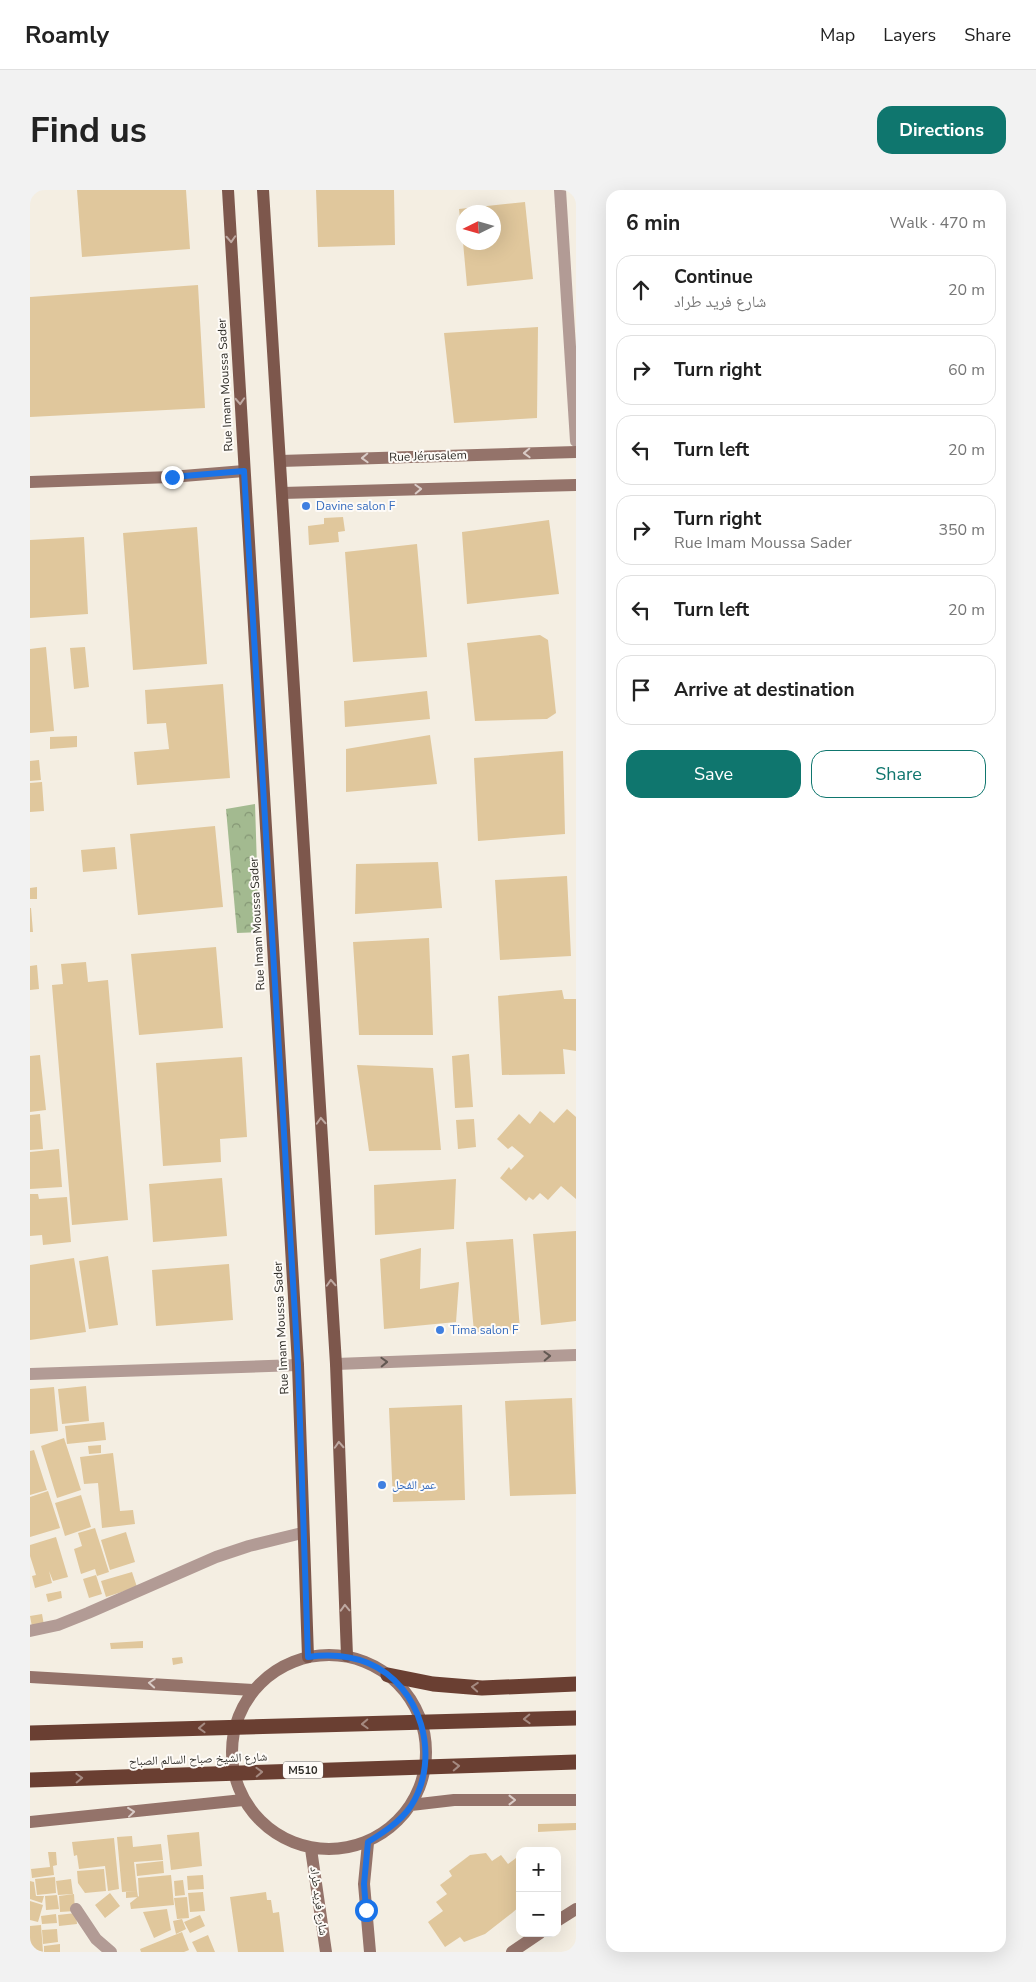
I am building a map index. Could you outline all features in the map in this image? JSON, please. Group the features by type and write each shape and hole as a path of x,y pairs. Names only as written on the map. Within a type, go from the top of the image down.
{"highway":[{"path":"388,1675 433,1684 482,1688 576,1684"},
{"path":"30,1733 576,1718"},
{"name":"شارع الشيخ صباح السالم الصباح","path":"30,1780 576,1762"}],"main road":[{"name":"Rue Imam Moussa Sader","path":"228,190 298,1365 302,1533 308,1657"},
{"path":"263,190 336,1364 347,1656"}],"street":[{"path":"560,190 576,441"},
{"name":"Rue Jérusalem","path":"280,460 576,452"},
{"path":"30,482 172,477 244,471"},
{"path":"282,493 576,484"},
{"path":"336,1364 576,1355"},
{"path":"30,1374 298,1365"},
{"path":"30,1631 58,1625 216,1557 249,1546 302,1533"},
{"path":"328,1654 347,1656 369,1663 388,1675 408,1696 421,1721 426,1750 423,1779 411,1806 392,1827 368,1842 340,1850 311,1849 284,1840 261,1823 243,1800 234,1778 232,1747 234,1732 241,1710 253,1690 269,1675 288,1664 308,1657 328,1654"},
{"path":"30,1677 253,1690"},
{"path":"30,1822 243,1800"},
{"path":"411,1806 454,1800 576,1800"},
{"path":"368,1842 364,1884 370,1952"},
{"name":"شارع فريد طراد","path":"311,1849 326,1952"},
{"path":"76,1909 96,1939 111,1952"},
{"path":"561,1918 576,1909"},
{"path":"512,1952 534,1937"}],"green space":[{"path":"255,804 259,932 237,933 226,809"}],"building":[{"path":"77,190 186,190 190,249 82,257"},
{"path":"316,190 394,190 395,245 318,247"},
{"path":"525,202 533,279 467,286 464,250 501,250 501,205 497,205"},
{"path":"198,285 205,408 30,417 30,297"},
{"path":"538,327 537,418 454,423 444,333"},
{"path":"343,517 345,531 338,532 339,542 309,545 308,526 324,524 324,518"},
{"path":"549,520 559,594 467,604 462,532"},
{"path":"197,527 207,664 133,670 123,533"},
{"path":"84,537 88,614 30,618 30,540"},
{"path":"417,544 427,657 353,662 345,552"},
{"path":"540,635 548,640 556,713 547,719 475,721 467,643"},
{"path":"46,647 54,731 30,733 30,649"},
{"path":"85,647 89,687 74,689 70,648"},
{"path":"223,684 230,778 137,785 134,752 169,749 166,723 147,724 145,690"},
{"path":"427,691 430,719 345,727 344,701"},
{"path":"430,735 437,784 346,792 346,749"},
{"path":"77,736 77,747 50,749 50,737"},
{"path":"563,751 565,834 478,841 474,758"},
{"path":"39,760 41,780 30,781 30,761"},
{"path":"42,782 44,811 30,812 30,783"},
{"path":"215,826 223,907 138,915 130,834"},
{"path":"115,847 117,869 83,872 81,850"},
{"path":"438,862 442,908 355,914 356,864"},
{"path":"567,876 571,956 500,960 495,880"},
{"path":"37,887 37,899 30,899 30,888"},
{"path":"31,908 33,932 30,932"},
{"path":"429,938 433,1035 359,1035 353,942"},
{"path":"216,947 223,1028 139,1035 131,954"},
{"path":"86,962 88,982 108,980 128,1220 72,1225 52,985 63,984 61,964"},
{"path":"37,965 39,989 30,990 30,966"},
{"path":"562,990 564,999 576,999 576,1051 563,1049 565,1074 502,1075 498,996"},
{"path":"469,1054 473,1107 455,1108 452,1056"},
{"path":"40,1055 46,1110 30,1112 30,1056"},
{"path":"242,1057 247,1137 220,1139 221,1162 163,1166 156,1063"},
{"path":"357,1065 433,1068 441,1150 369,1151"},
{"path":"567,1109 576,1117 576,1199 561,1186 548,1200 540,1193 533,1200 529,1197 526,1201 500,1178 509,1167 511,1170 524,1156 512,1146 508,1149 497,1139 519,1114 530,1124 540,1111 554,1123"},
{"path":"40,1114 43,1149 30,1150 30,1115"},
{"path":"474,1119 476,1147 458,1149 456,1120"},
{"path":"59,1149 62,1187 30,1189 30,1152"},
{"path":"222,1178 227,1236 153,1242 149,1184"},
{"path":"456,1179 454,1229 375,1235 374,1185"},
{"path":"30,1194 38,1194 39,1199 67,1197 71,1242 43,1245 42,1235 30,1236"},
{"path":"576,1231 576,1321 541,1325 533,1234"},
{"path":"513,1239 520,1330 474,1332 466,1242"},
{"path":"421,1248 420,1289 459,1282 456,1322 384,1329 380,1259"},
{"path":"108,1256 118,1325 89,1329 79,1261"},
{"path":"74,1258 86,1332 30,1340 30,1265"},
{"path":"229,1264 233,1320 156,1326 152,1270"},
{"path":"86,1386 89,1421 62,1424 58,1389"},
{"path":"54,1387 58,1431 30,1434 30,1389"},
{"path":"572,1398 576,1494 510,1496 505,1401"},
{"path":"462,1405 465,1500 393,1502 389,1408"},
{"path":"104,1422 106,1440 67,1444 65,1426"},
{"path":"64,1438 81,1490 57,1498 41,1446"},
{"path":"101,1445 101,1453 89,1454 88,1446"},
{"path":"34,1450 47,1490 30,1495 30,1451"},
{"path":"113,1453 120,1511 133,1510 135,1524 102,1528 98,1483 84,1484 80,1457"},
{"path":"48,1491 60,1528 30,1537 30,1497"},
{"path":"81,1495 91,1527 65,1536 55,1503"},
{"path":"95,1528 109,1572 97,1576 95,1569 81,1574 74,1549 82,1546 78,1533"},
{"path":"126,1532 135,1562 110,1570 101,1540"},
{"path":"56,1537 68,1577 53,1581 49,1571 52,1583 35,1588 32,1576 36,1575 30,1556 30,1545"},
{"path":"132,1572 137,1587 106,1597 101,1581"},
{"path":"96,1575 102,1594 89,1598 83,1579"},
{"path":"61,1591 62,1598 48,1602 46,1594"},
{"path":"42,1614 44,1625 32,1627 30,1616"},
{"path":"143,1641 143,1648 111,1649 110,1643"},
{"path":"182,1657 183,1663 173,1665 172,1658"},
{"path":"576,1823 576,1830 538,1832 538,1824"},
{"path":"199,1832 202,1866 171,1870 167,1835"},
{"path":"132,1836 133,1847 161,1844 163,1860 134,1862 137,1891 122,1892 117,1837"},
{"path":"114,1838 119,1889 108,1891 105,1866 79,1869 77,1855 74,1856 72,1842"},
{"path":"48,1852 56,1852 57,1865 53,1866 54,1875 32,1878 31,1869 50,1867"},
{"path":"486,1853 492,1861 501,1855 508,1864 516,1858 516,1910 485,1934 464,1942 460,1937 445,1947 428,1922 443,1911 436,1902 447,1894 440,1885 452,1876 449,1871 470,1855"},
{"path":"163,1861 164,1873 137,1876 136,1864"},
{"path":"104,1869 106,1891 85,1893 78,1883 77,1871"},
{"path":"171,1875 174,1905 131,1909 130,1903 139,1896 138,1878"},
{"path":"203,1875 204,1889 188,1890 187,1876"},
{"path":"55,1877 56,1893 37,1895 35,1879"},
{"path":"71,1879 73,1894 58,1895 56,1881"},
{"path":"183,1880 185,1895 175,1896 174,1881"},
{"path":"30,1881 34,1882 36,1896 44,1896 42,1903 30,1899"},
{"path":"137,1891 138,1897 126,1898 126,1892"},
{"path":"203,1892 205,1911 190,1912 188,1893"},
{"path":"266,1892 267,1900 271,1900 273,1913 279,1912 284,1952 238,1952 230,1897"},
{"path":"110,1893 120,1906 105,1918 95,1905"},
{"path":"74,1894 75,1911 60,1912 59,1896"},
{"path":"57,1895 59,1909 46,1910 45,1896"},
{"path":"187,1897 189,1918 177,1919 174,1898"},
{"path":"30,1901 43,1905 38,1922 30,1920"},
{"path":"167,1909 171,1930 154,1938 143,1912"},
{"path":"76,1913 77,1924 59,1926 58,1915"},
{"path":"56,1914 57,1923 42,1924 41,1916"},
{"path":"200,1915 205,1926 190,1933 184,1922"},
{"path":"182,1919 186,1929 176,1934 173,1921"},
{"path":"41,1925 43,1952 30,1952 30,1926"},
{"path":"57,1929 58,1942 43,1944 42,1930"},
{"path":"182,1932 189,1950 184,1952 141,1952 140,1949"},
{"path":"208,1935 215,1952 197,1952 192,1942"},
{"path":"60,1944 60,1952 44,1952 44,1946"}],"place":[{"name":"Davine salon F","path":"306,506"},
{"name":"Tima salon F","path":"440,1330"},
{"name":"عمر الفحل","path":"382,1485"}],"route":[{"path":"172,477 244,471 298,1365 302,1533 308,1657 328,1654 347,1656 369,1663 388,1675 408,1696 421,1721 426,1750 423,1779 411,1806 392,1827 368,1842 364,1884 366,1910"}]}
